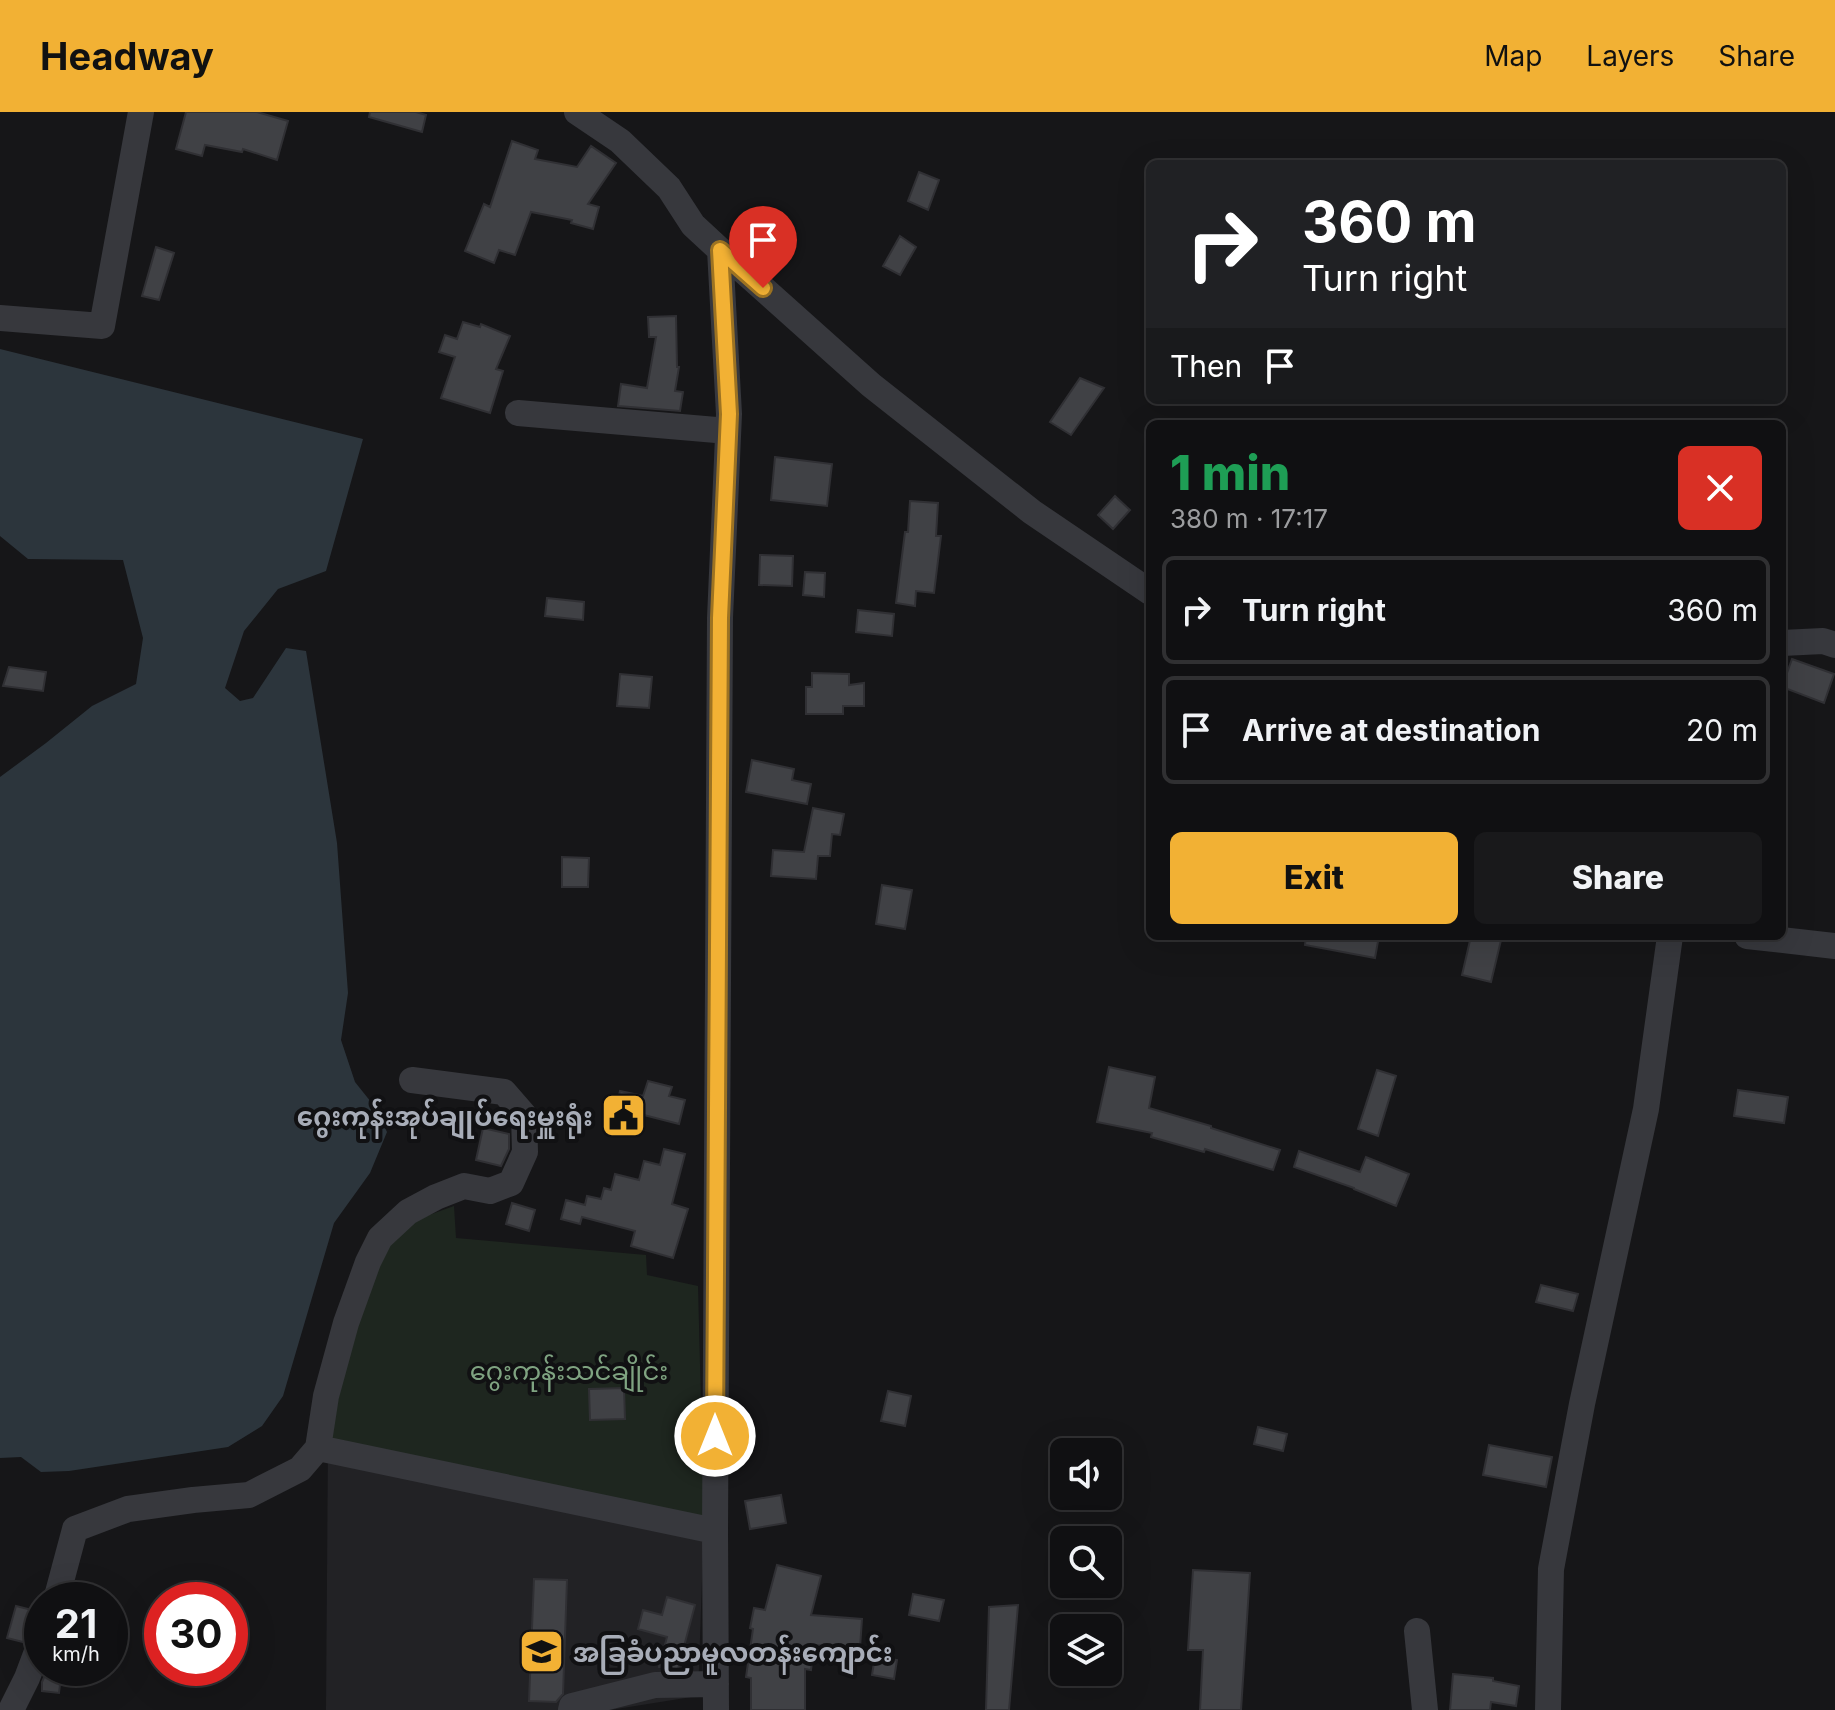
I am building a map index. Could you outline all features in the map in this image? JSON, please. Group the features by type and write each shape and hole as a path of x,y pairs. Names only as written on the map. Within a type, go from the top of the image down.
{"street":[{"path":"0,318 102,326 141,112"},
{"path":"577,112 620,141 669,188 693,225 871,385 1032,512 1146,589"},
{"path":"571,1710 572,1706 655,1685 716,1697 720,618 729,414 720,250"},
{"path":"518,413 728,431"},
{"path":"1786,643 1823,641 1835,645"},
{"path":"1548,1710 1551,1569 1646,1109 1669,940"},
{"path":"1782,940 1835,946"},
{"path":"61,1582 75,1529 128,1509 249,1495 300,1469 318,1448 326,1396 346,1323 380,1238 408,1212 436,1197 464,1186 490,1191 511,1183 525,1152 524,1115 504,1092 412,1080"},
{"path":"318,1448 715,1531"},
{"path":"1417,1631 1425,1710"},
{"path":"11,1710 24,1684"}],"shaded area":[{"path":"0,349 363,439 326,571 278,589 244,631 225,688 240,701 253,698 286,648 306,651 337,843 348,993 341,1040 355,1082 375,1107 387,1132 370,1173 334,1223 283,1396 262,1426 228,1447 69,1471 41,1472 21,1457 0,1458 0,777 92,706 136,684 143,638 123,560 28,559 0,536"},
{"path":"328,1444 704,1522 698,1696 610,1710 326,1710"}],"green space":[{"name":"ဂွေးကုန်းသင်ချိုင်း","path":"454,1206 456,1238 646,1255 647,1275 698,1286 704,1522 328,1444 362,1295 399,1226"}],"building":[{"path":"186,112 257,112 288,121 277,160 243,149 242,152 205,145 202,156 176,149"},
{"path":"370,112 416,112 426,115 422,132 369,117"},
{"path":"512,141 538,150 535,159 577,167 591,146 616,163 588,204 599,207 593,229 571,223 572,220 531,212 515,255 499,250 494,263 465,251 484,204 490,207"},
{"path":"919,172 939,180 928,210 908,201"},
{"path":"900,236 916,247 900,275 883,266"},
{"path":"156,247 174,253 159,300 142,296"},
{"path":"676,316 679,367 675,391 683,392 680,411 618,406 621,384 647,388 656,337 649,337 648,317"},
{"path":"463,322 480,327 481,324 510,336 496,369 503,371 490,413 441,398 455,357 439,352 445,335 457,339"},
{"path":"1080,378 1104,388 1071,435 1050,422"},
{"path":"775,457 832,464 827,506 771,500"},
{"path":"1115,496 1130,510 1113,529 1098,515"},
{"path":"910,501 938,503 936,536 941,536 934,593 916,591 915,606 896,603"},
{"path":"760,555 793,556 792,586 759,585"},
{"path":"805,572 825,573 824,597 803,595"},
{"path":"547,598 584,602 583,620 545,616"},
{"path":"858,610 894,614 892,636 856,632"},
{"path":"1792,659 1834,674 1824,703 1786,689 1786,676"},
{"path":"9,667 46,672 43,691 3,686"},
{"path":"812,673 849,674 849,685 864,683 864,706 843,706 843,714 806,714 806,687 812,687"},
{"path":"620,674 652,677 649,708 617,706"},
{"path":"752,760 794,769 792,780 811,784 807,804 746,792"},
{"path":"813,808 844,814 840,835 832,834 830,856 818,856 816,879 771,876 773,850 804,852"},
{"path":"562,857 589,858 588,887 562,887"},
{"path":"882,885 912,890 905,929 876,924"},
{"path":"1306,940 1378,940 1375,958 1305,945"},
{"path":"1470,940 1501,940 1491,982 1462,975"},
{"path":"1109,1067 1155,1077 1149,1108 1280,1150 1273,1170 1205,1149 1204,1152 1151,1137 1152,1133 1097,1122"},
{"path":"1377,1070 1396,1076 1378,1136 1358,1129"},
{"path":"648,1081 672,1087 669,1096 685,1100 679,1124 636,1113 633,1126 613,1122 620,1091 643,1096"},
{"path":"1738,1090 1788,1097 1784,1123 1734,1116"},
{"path":"483,1128 509,1134 509,1149 501,1166 476,1160"},
{"path":"664,1149 685,1154 672,1204 688,1209 673,1258 631,1246 635,1231 582,1217 580,1224 561,1219 566,1200 585,1205 587,1196 601,1199 604,1188 611,1190 615,1174 639,1180 644,1161 660,1165"},
{"path":"1299,1151 1360,1172 1366,1157 1409,1174 1396,1206 1294,1167"},
{"path":"512,1203 535,1210 529,1231 506,1224"},
{"path":"1541,1285 1578,1294 1573,1311 1536,1302"},
{"path":"624,1388 625,1419 590,1420 589,1389"},
{"path":"888,1391 911,1396 905,1426 881,1421"},
{"path":"1258,1427 1287,1434 1283,1451 1254,1444"},
{"path":"1489,1445 1552,1457 1546,1487 1483,1475"},
{"path":"781,1495 786,1523 750,1529 745,1501"},
{"path":"777,1565 821,1576 811,1615 862,1619 860,1648 814,1645 811,1670 805,1669 805,1710 751,1710 751,1678 746,1677 753,1629 750,1628 754,1608 765,1610"},
{"path":"1193,1570 1250,1573 1241,1710 1200,1710 1203,1650 1188,1650"},
{"path":"534,1579 567,1580 563,1694 556,1702 529,1701"},
{"path":"913,1594 944,1600 939,1621 909,1615"},
{"path":"667,1597 695,1605 678,1669 659,1667 667,1637 638,1629 643,1610 662,1615"},
{"path":"1018,1605 1009,1710 986,1710 989,1607"},
{"path":"16,1606 24,1608 23,1642 7,1638"},
{"path":"875,1656 897,1660 894,1679 872,1675"},
{"path":"1453,1674 1493,1678 1493,1681 1519,1686 1516,1706 1491,1702 1490,1710 1450,1710"},
{"path":"42,1686 60,1686 59,1693 42,1691"}],"place":[{"name":"ဂွေးကုန်းအုပ်ချုပ်ရေးမှူးရုံး","path":"624,1116"},
{"name":"အခြခံပညာမူလတန်းကျောင်း","path":"542,1652"}],"route":[{"path":"715,1436 720,618 729,414 720,250 763,288"}]}
